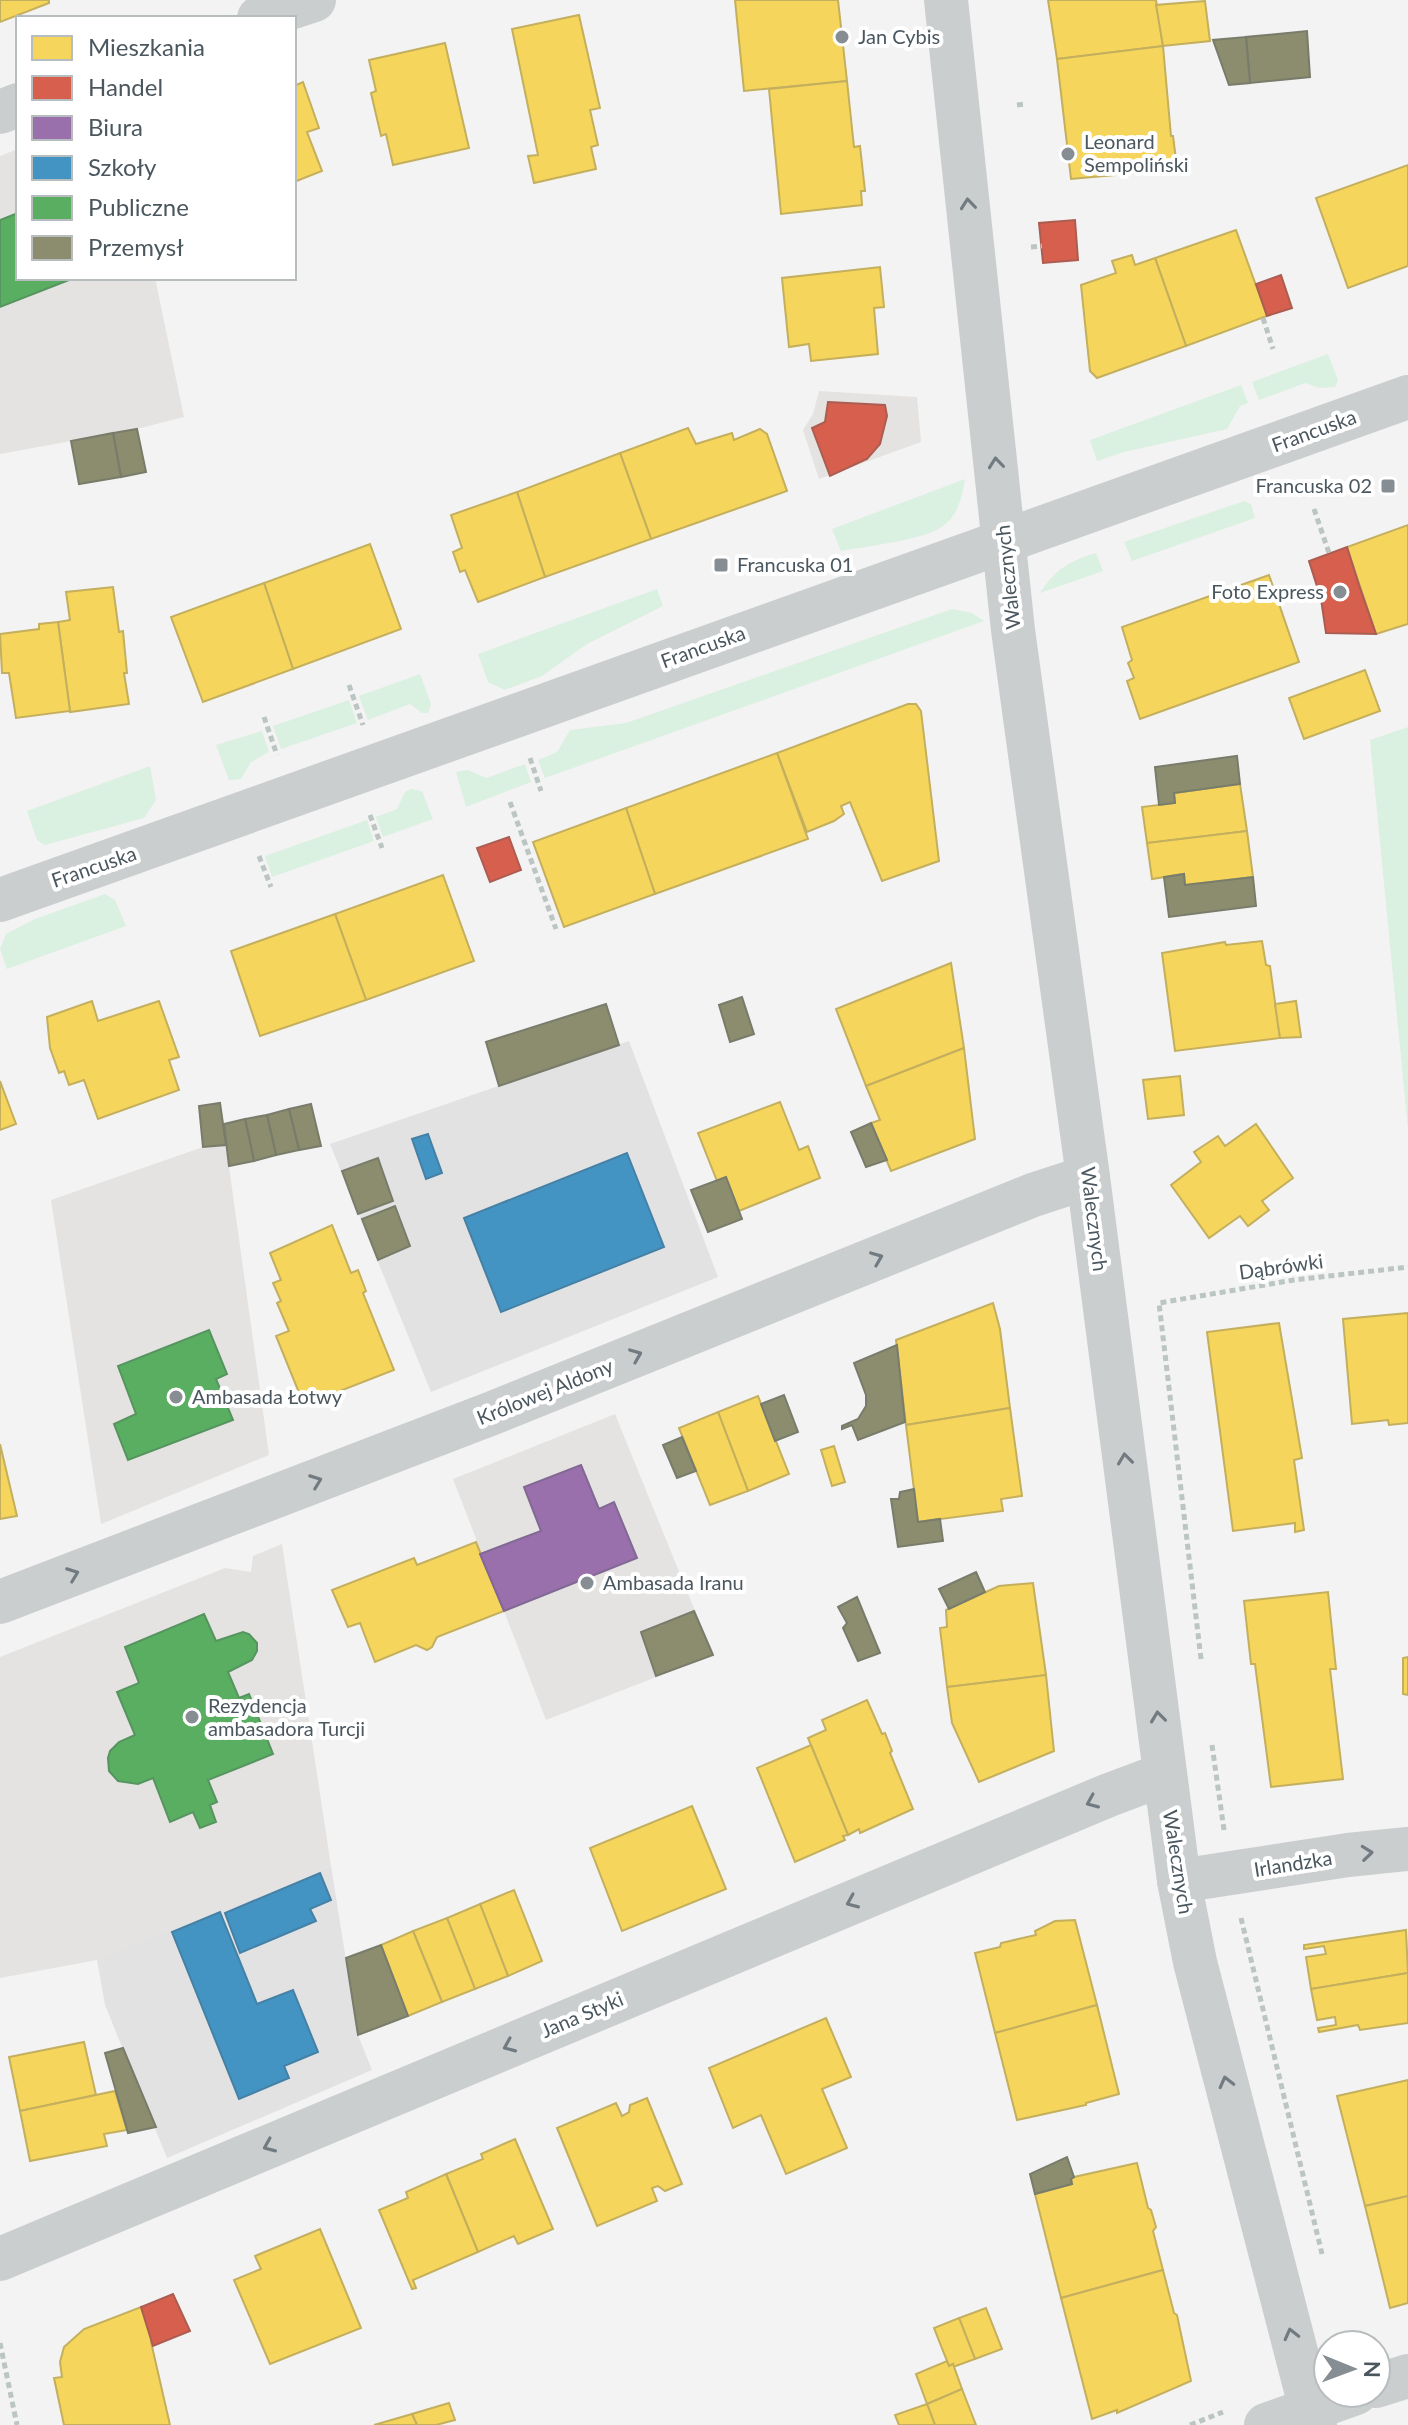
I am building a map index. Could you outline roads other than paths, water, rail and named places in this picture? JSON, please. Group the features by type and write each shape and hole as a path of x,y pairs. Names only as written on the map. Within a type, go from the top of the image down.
{"street":[{"path":"265,16 314,0"},
{"name":"Walecznych","path":"946,0 1013,630 1179,1881 1195,1962 1313,2417"},
{"name":"Francuska","path":"0,900 1408,397"},
{"name":"Królowej Aldony","path":"0,1602 490,1414 1033,1195 1088,1177"},
{"name":"Jana Styki","path":"0,2259 1165,1774"},
{"name":"Irlandzka","path":"1179,1881 1408,1849"},
{"path":"1266,2425 1313,2417"}],"place":[{"name":"Jan Cybis","path":"842,37"},
{"name":"Leonard Sempoliński","path":"1068,154"},
{"name":"Francuska 02","path":"1388,486"},
{"name":"Francuska 01","path":"721,565"},
{"name":"Foto Express","path":"1340,592"},
{"name":"Ambasada Łotwy","path":"176,1397"},
{"name":"Ambasada Iranu","path":"587,1583"},
{"name":"Rezydencja ambasadora Turcji","path":"192,1717"}]}
